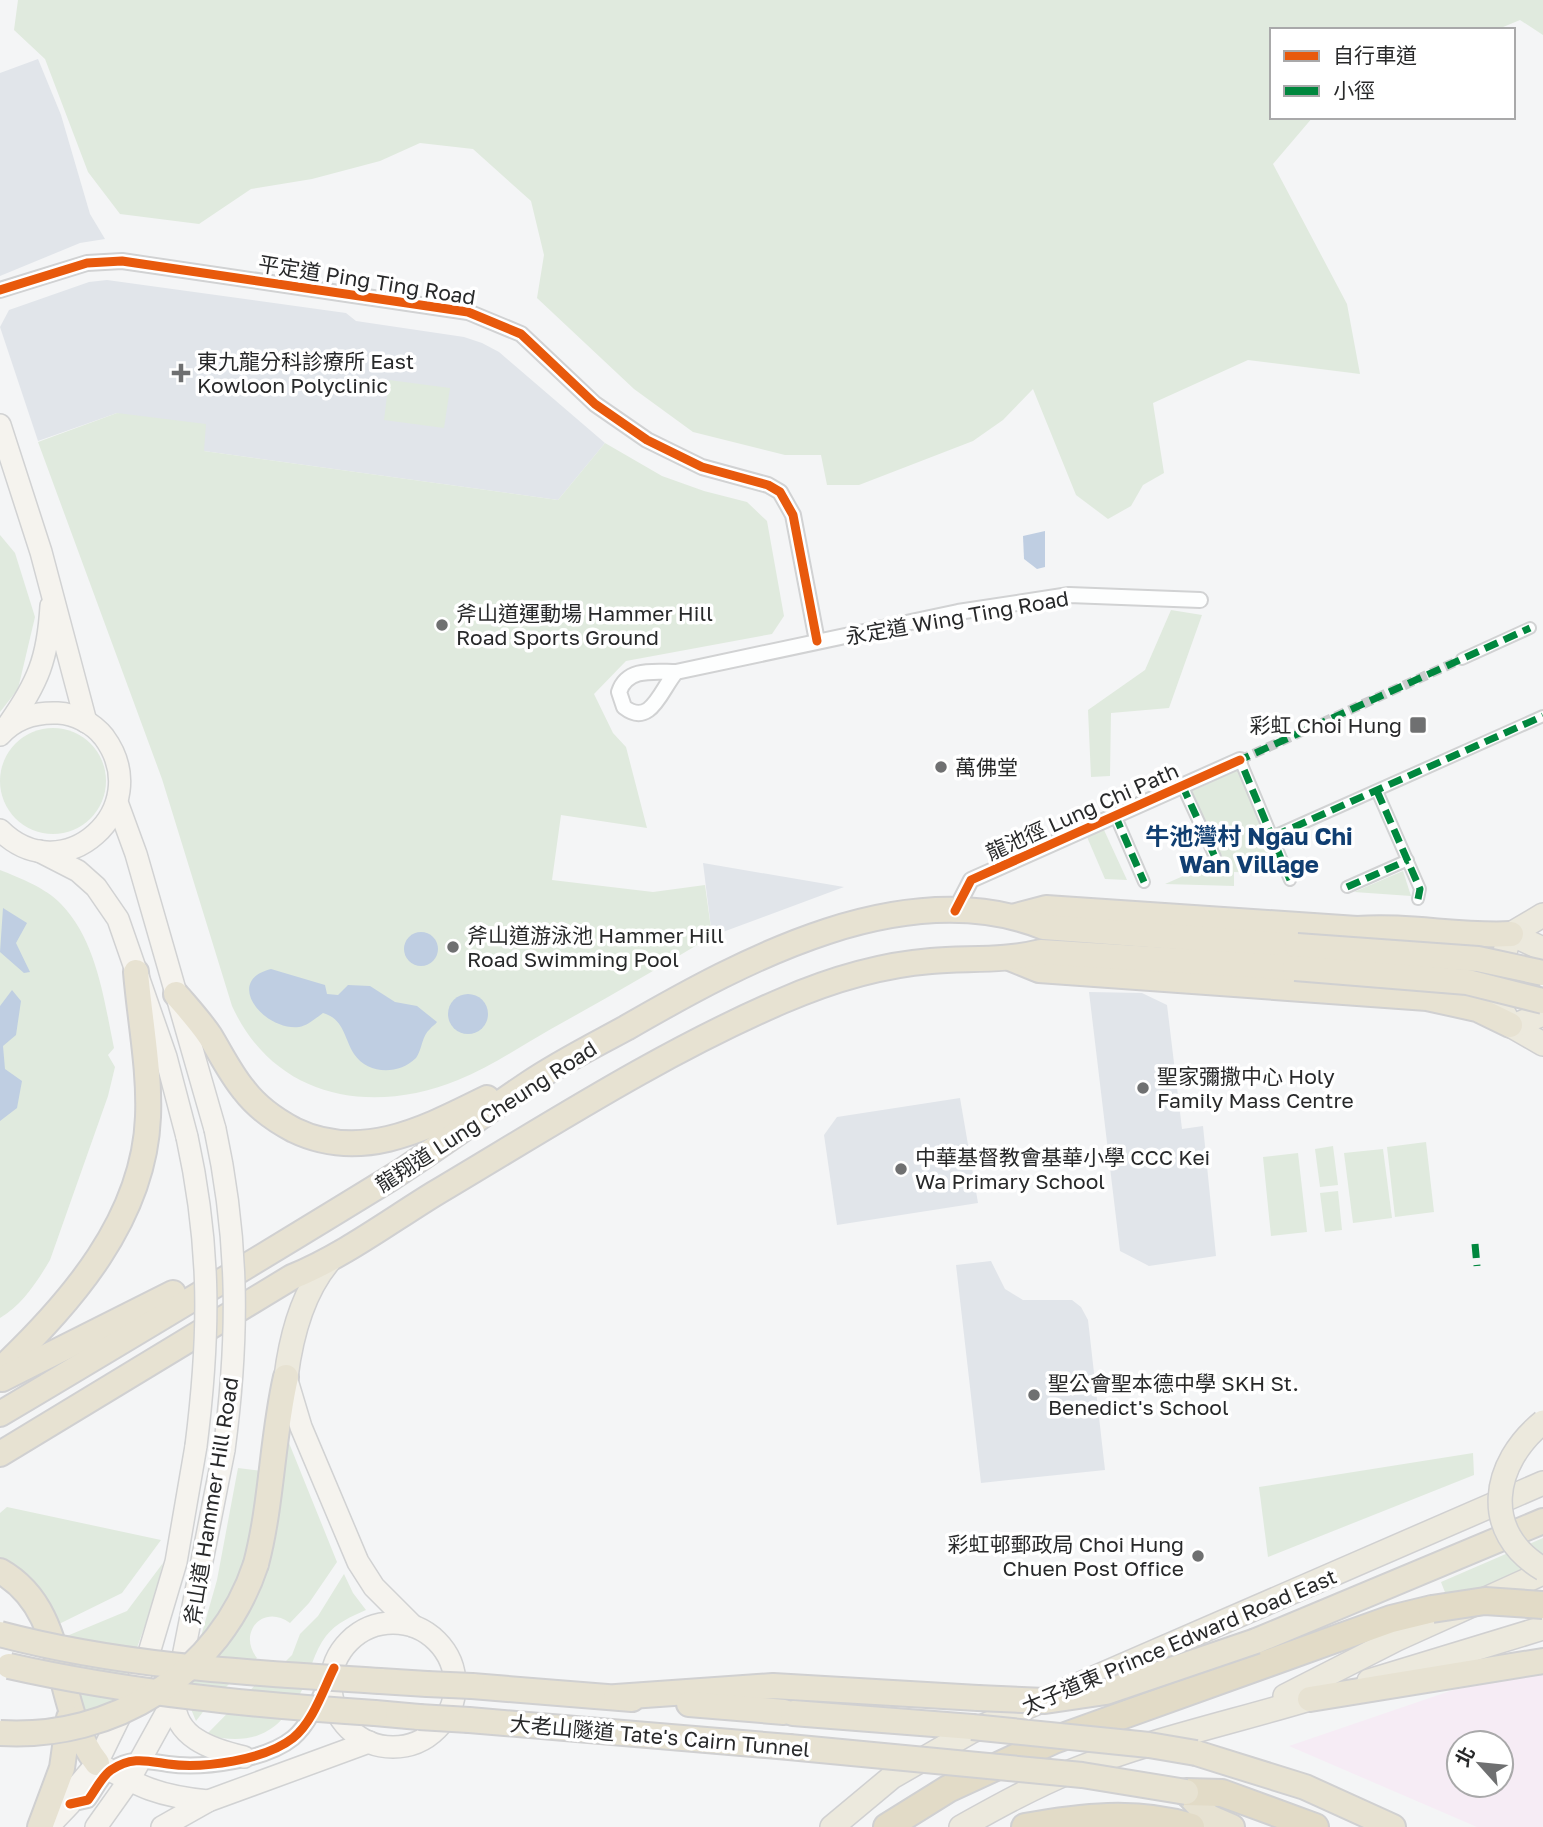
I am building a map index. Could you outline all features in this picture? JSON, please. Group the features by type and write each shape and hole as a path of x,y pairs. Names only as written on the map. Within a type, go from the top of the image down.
{"highway":[{"path":"1016,916 1046,908 1347,928 1511,934"},
{"name":"龍翔道 Lung Cheung Road","path":"0,1414 414,1163 530,1083 670,1003 762,957 815,936 856,922 894,914 955,911 1016,916 1044,927 1296,957"},
{"name":"龍翔道 Lung Cheung Road","path":"0,1454 292,1277 329,1261 572,1112 692,1045 783,1000 892,967 964,959 1012,959 1041,952 1296,957"},
{"path":"1296,957 1478,959 1543,973"},
{"path":"1296,957 1467,982 1543,1001"},
{"path":"1012,959 1039,970 1446,1000 1477,1009 1511,1026"},
{"path":"0,1370 90,1271 116,1227 135,1182 146,1138 148,1102 136,972"},
{"path":"176,993 208,1033 239,1084 256,1104 288,1126 321,1140 356,1144 397,1138 494,1095 530,1083"},
{"path":"0,1380 159,1300 282,1244"},
{"path":"0,1732 74,1728 120,1714 153,1696 190,1668 223,1630 249,1584 256,1564 264,1528 278,1411 286,1377"},
{"path":"617,1697 773,1686 1008,1700 1055,1700 1106,1692 1256,1641 1543,1521"},
{"path":"0,1571 26,1593 49,1628 69,1714 84,1747 112,1772"},
{"path":"887,1827 928,1801 1054,1740 1391,1619 1461,1603 1510,1601 1543,1605"},
{"name":"大老山隧道 Tate's Cairn Tunnel","path":"0,1634 109,1656 213,1669 617,1697 1009,1730 1196,1753 1305,1787 1392,1827"},
{"path":"1310,1699 1543,1661"},
{"name":"大老山隧道 Tate's Cairn Tunnel","path":"0,1664 92,1683 221,1700 658,1734 1115,1779 1186,1793 1222,1793 1315,1827"},
{"path":"40,1827 66,1753 69,1714"},
{"path":"1186,1793 1209,1816 1232,1827"},
{"path":"1025,1827 1092,1817 1170,1822 1191,1827"}],"main road":[{"path":"0,425 52,590 86,722"},
{"path":"3,732 32,692 41,673 50,630 52,590"},
{"path":"0,842 31,849 65,850 88,841 106,824 117,803 118,765 106,741 86,722 66,714 45,712 24,717 3,732"},
{"name":"斧山道 Hammer Hill Road","path":"112,1772 142,1758 175,1697 224,1450 235,1347 236,1280 228,1195 215,1129 136,854 117,803"},
{"path":"0,830 31,849"},
{"name":"斧山道 Hammer Hill Road","path":"31,849 78,871 96,887 118,919 166,1057 187,1137 201,1210 208,1285 207,1349 196,1446 176,1562 157,1633 134,1690 112,1772"},
{"path":"1543,915 1511,934 1495,981 1496,998 1511,1026 1543,1044"},
{"path":"1511,934 1543,948"},
{"path":"1511,1026 1543,1014"},
{"name":"龍翔道 Lung Cheung Road","path":"329,1261 319,1273 297,1324 286,1377 301,1427 359,1562 374,1587 413,1626"},
{"path":"1241,1718 1397,1639 1543,1571 1512,1541 1502,1519 1500,1496 1504,1474 1512,1456 1543,1422"},
{"name":"太子道東 Prince Edward Road East","path":"832,1827 892,1777 972,1731 1543,1483"},
{"path":"386,1623 413,1626 433,1638 450,1660 454,1683 449,1710 430,1734 411,1744 390,1746 369,1742 358,1736 340,1717 332,1693 334,1668 341,1651 360,1632 386,1623"},
{"path":"961,1827 1021,1793 1073,1771 1190,1731 1310,1699 1543,1628"},
{"path":"175,1697 174,1708 190,1736 214,1750 244,1757"},
{"path":"162,1827 208,1801 369,1742"},
{"path":"48,1827 70,1804 75,1789 112,1772 173,1798 208,1801"},
{"path":"96,1827 112,1772"}],"street":[{"name":"平定道 Ping Ting Road","path":"0,290 87,263 122,261 487,317 521,334 537,346 572,382 621,423 702,467 774,488 789,503 793,515 817,641"},
{"name":"永定道 Wing Ting Road","path":"676,672 958,612 1069,595 1200,600"},
{"path":"1462,659 1530,628"},
{"path":"1274,836 1543,716"},
{"path":"1240,760 1274,836 1274,845 1290,880"},
{"name":"龍池徑 Lung Chi Path","path":"955,911 971,880 1240,760"},
{"path":"1182,785 1215,857"},
{"path":"1377,790 1420,889 1418,899"},
{"path":"1115,814 1144,882"},
{"path":"1347,887 1408,860"},
{"path":"142,1758 170,1765 212,1765 264,1752 295,1737 314,1708 334,1668"}],"shaded area":[{"path":"18,0 1543,0 1543,35 1520,20 1501,28 1270,28 1270,119 1311,119 1273,164 1347,304 1360,374 1248,360 1153,403 1164,473 1143,485 1131,506 1108,519 1076,495 1033,389 1003,420 973,441 859,485 827,485 821,455 785,455 693,432 634,389 537,298 544,255 531,201 473,149 420,143 380,161 312,179 251,189 199,224 120,214 88,172 45,59 14,30"},
{"path":"38,59 61,115 90,214 105,239 80,243 0,276 0,73"},
{"path":"107,280 346,313 356,321 464,337 499,352 605,443 558,500 204,451 117,413 38,441 0,327 9,310 89,282"},
{"path":"389,380 450,388 444,428 384,420"},
{"name":"斧山道運動場 Hammer Hill Road Sports Ground","path":"117,413 206,424 204,451 558,500 605,443 662,476 747,502 767,521 784,616 772,634 626,661 594,694 613,733 626,747 647,828 561,815 552,880 653,892 705,885 712,936 494,1063 458,1080 425,1091 391,1097 359,1097 328,1091 299,1079 273,1061 250,1037 232,1006 162,779 38,442"},
{"path":"0,535 15,553 35,617 18,689 0,712"},
{"path":"1171,610 1202,615 1169,708 1111,713 1110,776 1091,777 1088,710 1145,670"},
{"path":"53,728 73,732 90,744 102,761 106,781 102,801 90,818 73,830 53,834 33,830 16,818 4,801 0,781 4,761 16,744 33,732"},
{"path":"1238,770 1278,863 1265,873 1234,872 1234,886 1165,884 1222,859 1192,791"},
{"path":"1104,830 1127,880 1105,879 1087,837"},
{"path":"703,863 844,887 712,936"},
{"path":"0,870 55,898 83,935 102,991 114,1048 108,1055 115,1067 108,1096 50,1260 22,1300 0,1318"},
{"path":"1403,871 1411,896 1354,892"},
{"path":"1089,992 1142,993 1167,1005 1182,1129 1203,1126 1216,1256 1149,1266 1120,1251"},
{"name":"中華基督教會基華小學 CCC Kei Wa Primary School","path":"960,1098 978,1203 837,1225 824,1135 837,1117"},
{"path":"1426,1142 1434,1212 1395,1217 1387,1147"},
{"path":"1333,1146 1338,1185 1320,1187 1315,1149"},
{"path":"1383,1149 1392,1218 1353,1223 1344,1153"},
{"path":"1298,1153 1307,1232 1271,1236 1263,1157"},
{"path":"1338,1191 1342,1230 1325,1232 1320,1193"},
{"name":"聖公會聖本德中學 SKH St. Benedict's School","path":"991,1261 1005,1289 1023,1300 1072,1300 1081,1307 1088,1320 1105,1470 981,1483 956,1265"},
{"path":"287,1438 337,1562 309,1603 290,1623 271,1617 256,1624 250,1639 257,1658 212,1700 196,1721 188,1702 188,1682 217,1580 238,1468 263,1471 270,1554"},
{"path":"1473,1453 1474,1475 1268,1557 1259,1487"},
{"path":"7,1507 161,1540 122,1593 59,1624 34,1587 0,1558 0,1513"},
{"path":"1543,1538 1543,1566 1451,1608 1441,1582"},
{"path":"163,1563 144,1628 119,1691 100,1732 88,1734 62,1638 127,1611"},
{"path":"344,1574 353,1593 366,1610 340,1623 326,1636 315,1655 302,1690 284,1717 263,1733 251,1737 238,1739 206,1735 275,1665 284,1663 292,1655 300,1634 318,1616"},
{"path":"1543,1672 1543,1827 1477,1827 1289,1746 1453,1690"}],"water":[{"path":"1045,531 1045,567 1037,569 1024,559 1023,536"},
{"path":"3,908 27,923 16,943 30,972 24,973 0,952"},
{"path":"421,932 433,937 438,949 433,961 421,966 409,961 404,949 409,937"},
{"path":"271,969 325,985 327,994 338,995 348,985 370,986 395,1002 417,1006 437,1022 425,1035 420,1051 409,1064 393,1070 375,1069 360,1061 354,1054 339,1024 330,1016 323,1013 299,1027 286,1026 262,1014 250,994 250,984 257,975"},
{"path":"12,990 21,1001 16,1035 3,1046 5,1069 22,1081 17,1108 0,1121 0,1006"},
{"path":"468,994 476,995 482,1000 487,1006 487,1022 482,1028 476,1033 468,1034 460,1033 454,1028 449,1022 448,1014 449,1006 454,1000 460,995"}],"tunnel":[{"path":"1240,760 1462,659"}],"marked path":[{"path":"1290,880 1240,760 1530,628"},
{"path":"1274,836 1543,716"},
{"path":"1182,785 1215,857"},
{"path":"1377,791 1420,889 1418,899"},
{"path":"1115,815 1144,882"},
{"path":"1347,887 1408,860"},
{"path":"1475,1244 1477,1266"}],"cycle path":[{"path":"0,290 87,263 122,261 468,312 521,334 595,404 647,440 702,467 768,485 780,492 793,515 817,641"},
{"path":"955,911 971,880 1240,760"},
{"path":"70,1804 88,1800 108,1773 126,1763 140,1761 182,1765 216,1764 250,1757 281,1746 293,1738 306,1723 334,1668"}],"place":[{"name":"東九龍分科診療所 East Kowloon Polyclinic","path":"181,373"},
{"name":"斧山道運動場 Hammer Hill Road Sports Ground","path":"442,625"},
{"name":"彩虹 Choi Hung","path":"1418,725"},
{"name":"萬佛堂","path":"941,767"},
{"name":"斧山道游泳池 Hammer Hill Road Swimming Pool","path":"453,947"},
{"name":"聖家彌撒中心 Holy Family Mass Centre","path":"1143,1088"},
{"name":"中華基督教會基華小學 CCC Kei Wa Primary School","path":"901,1169"},
{"name":"聖公會聖本德中學 SKH St. Benedict's School","path":"1034,1395"},
{"name":"彩虹邨郵政局 Choi Hung Chuen Post Office","path":"1198,1556"}],"district":[{"name":"牛池灣村 Ngau Chi Wan Village","path":"1249,849"}]}
